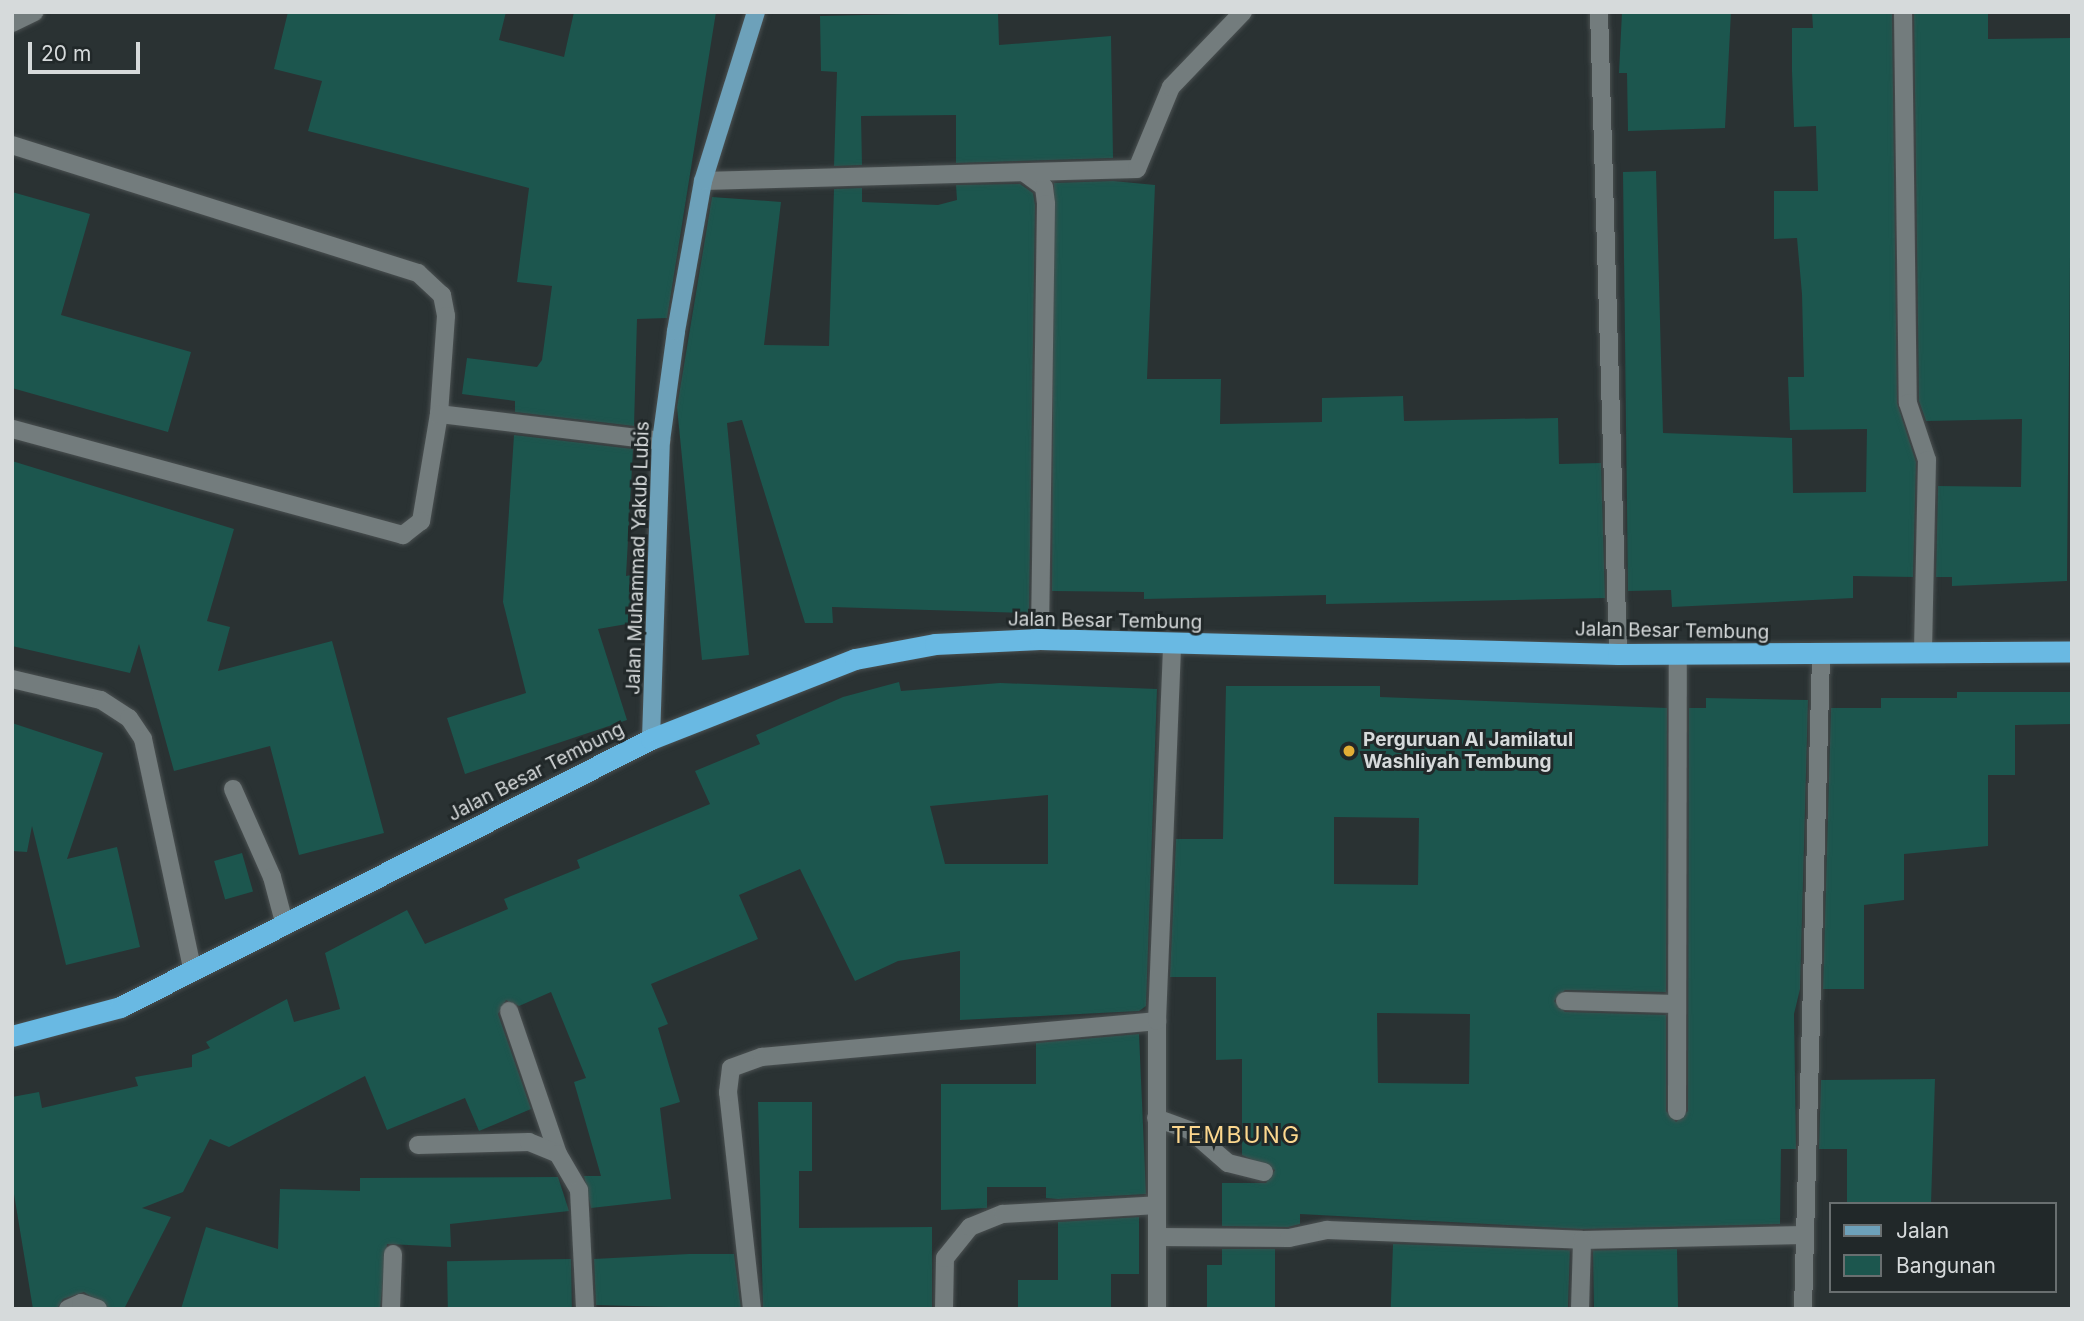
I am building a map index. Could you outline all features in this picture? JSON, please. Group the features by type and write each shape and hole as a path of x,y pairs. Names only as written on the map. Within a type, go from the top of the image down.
{"highway":[{"name":"Jalan Besar Tembung","path":"12,1036 120,1007 652,739 855,659 935,644 1040,639 1172,645 1821,656 1923,649 2072,652"}],"main road":[{"name":"Jalan Muhammad Yakub Lubis","path":"652,739 661,441 703,181 756,12"}],"street":[{"path":"12,23 35,12"},
{"path":"703,181 1137,169 1171,87 1243,12"},
{"path":"1903,12 1908,403 1927,460 1923,649"},
{"path":"1599,13 1618,654"},
{"path":"12,145 433,281 446,316 439,414 421,521 412,533 396,536 12,429"},
{"path":"1026,174 1044,187 1046,204 1040,639"},
{"path":"439,414 661,441"},
{"path":"1157,1309 1157,1021 1172,645"},
{"path":"1676,1111 1678,653"},
{"path":"1803,1309 1821,656"},
{"path":"12,679 101,700 129,718 143,739 193,972"},
{"path":"233,789 272,877 285,926"},
{"path":"1565,1001 1676,1004"},
{"path":"509,1011 558,1154 579,1190 585,1309"},
{"path":"752,1309 728,1092 731,1068 761,1057 1157,1021"},
{"path":"1156,1118 1191,1131 1228,1163 1264,1172"},
{"path":"418,1145 529,1142 558,1154"},
{"path":"944,1309 945,1258 971,1227 1003,1214 1157,1205"},
{"path":"1159,1237 1266,1239 1327,1230 1582,1240 1803,1234"},
{"path":"1580,1309 1582,1240"},
{"path":"391,1309 393,1254"},
{"path":"68,1309 81,1303 99,1309"}],"building":[{"path":"288,12 506,12 499,40 564,57 574,12 716,12 667,318 637,319 634,426 515,412 515,401 462,394 467,358 537,367 542,360 552,286 517,282 529,188 308,131 322,81 274,69"},
{"path":"998,12 999,45 1111,36 1113,158 956,163 956,115 861,116 862,165 834,166 837,72 821,71 820,16"},
{"path":"1622,12 1731,12 1725,128 1628,131 1627,73 1619,73"},
{"path":"1812,12 1892,12 1897,403 1916,462 1913,577 1853,576 1853,598 1672,607 1671,590 1628,591 1623,172 1656,171 1663,433 1792,438 1793,493 1866,492 1867,429 1790,430 1788,377 1804,377 1802,294 1797,238 1774,239 1774,191 1818,191 1816,126 1794,127 1792,71 1792,28 1813,28"},
{"path":"1914,12 1988,12 1988,39 2072,38 2067,581 1952,586 1952,577 1936,577 1938,486 2021,487 2022,419 1926,421 1919,401"},
{"path":"1113,181 1155,185 1147,379 1221,379 1220,424 1322,422 1322,398 1403,396 1404,421 1558,418 1559,464 1601,463 1605,598 1326,604 1326,595 1144,599 1144,592 1052,591 1054,183"},
{"path":"1020,184 1033,193 1035,205 1029,613 832,607 833,623 805,623 742,420 727,423 749,655 702,660 677,407 712,197 781,202 764,345 829,346 834,189 862,188 862,202 938,205 957,200 956,185"},
{"path":"12,192 90,214 61,315 191,352 168,432 12,388"},
{"path":"514,435 633,449 626,576 637,574 644,621 598,629 627,720 465,774 447,718 526,693 503,602"},
{"path":"12,461 234,529 207,621 230,627 218,671 332,641 384,833 299,855 270,746 174,771 139,644 130,673 12,646"},
{"path":"899,682 901,691 1000,683 1157,689 1146,1006 1139,1011 960,1020 960,951 898,961 855,981 800,869 739,895 758,939 651,984 668,1024 658,1028 680,1102 660,1108 671,1199 591,1208 584,1176 601,1176 574,1082 586,1078 551,992 519,1006 506,1000 498,1014 531,1109 479,1131 465,1098 387,1130 365,1076 229,1147 210,1139 183,1192 142,1208 171,1217 124,1309 109,1309 84,1292 63,1299 57,1309 33,1309 12,1182 12,1097 39,1092 42,1108 138,1086 135,1077 192,1067 192,1055 210,1048 206,1042 287,999 294,1022 340,1009 325,953 407,910 425,944 508,909 504,899 580,868 577,860 710,804 695,771 760,744 756,735 843,697","holes":["1048,795 1048,864 945,864 930,806"]},
{"path":"1226,686 1380,686 1380,697 1667,708 1666,992 1565,990 1554,1001 1565,1012 1666,1015 1666,1111 1676,1122 1688,1111 1689,708 1706,708 1706,698 1808,700 1800,989 1794,1014 1796,1149 1781,1149 1780,1224 1582,1229 1300,1214 1300,1224 1288,1227 1222,1226 1222,1183 1266,1183 1275,1170 1242,1155 1242,1059 1216,1060 1216,977 1170,977 1176,839 1223,839","holes":["1334,817 1419,818 1418,885 1334,884","1377,1013 1470,1014 1469,1084 1378,1083"]},
{"path":"1957,692 2072,692 2072,724 2015,725 2015,775 1988,775 1988,846 1904,854 1904,900 1864,905 1864,989 1823,989 1831,708 1881,708 1881,698 1957,698"},
{"path":"12,723 103,753 67,859 117,847 140,947 66,965 32,826 27,852 12,851"},
{"path":"242,853 253,891 225,899 214,861"},
{"path":"1139,1034 1146,1194 1058,1199 1046,1198 1046,1187 987,1187 987,1208 941,1210 941,1084 1036,1084 1036,1043"},
{"path":"1935,1079 1931,1202 1847,1202 1847,1149 1819,1149 1821,1080"},
{"path":"758,1102 812,1102 812,1171 799,1171 799,1228 932,1227 932,1309 763,1307"},
{"path":"558,1177 569,1211 450,1224 451,1247 387,1244 380,1309 181,1309 206,1227 278,1249 280,1189 360,1191 360,1178"},
{"path":"1139,1217 1139,1274 1111,1274 1111,1309 1018,1309 1018,1280 1058,1280 1058,1222"},
{"path":"1393,1244 1570,1250 1568,1309 1391,1309"},
{"path":"1222,1249 1275,1249 1275,1309 1207,1309 1207,1265 1222,1265"},
{"path":"1677,1249 1678,1309 1594,1309 1593,1250"},
{"path":"734,1254 741,1309 596,1305 594,1259"},
{"path":"571,1259 572,1309 448,1309 447,1261"}],"place":[{"name":"Perguruan Al Jamilatul Washliyah Tembung","path":"1349,751"}],"district":[{"name":"TEMBUNG","path":"1236,1135"}]}
